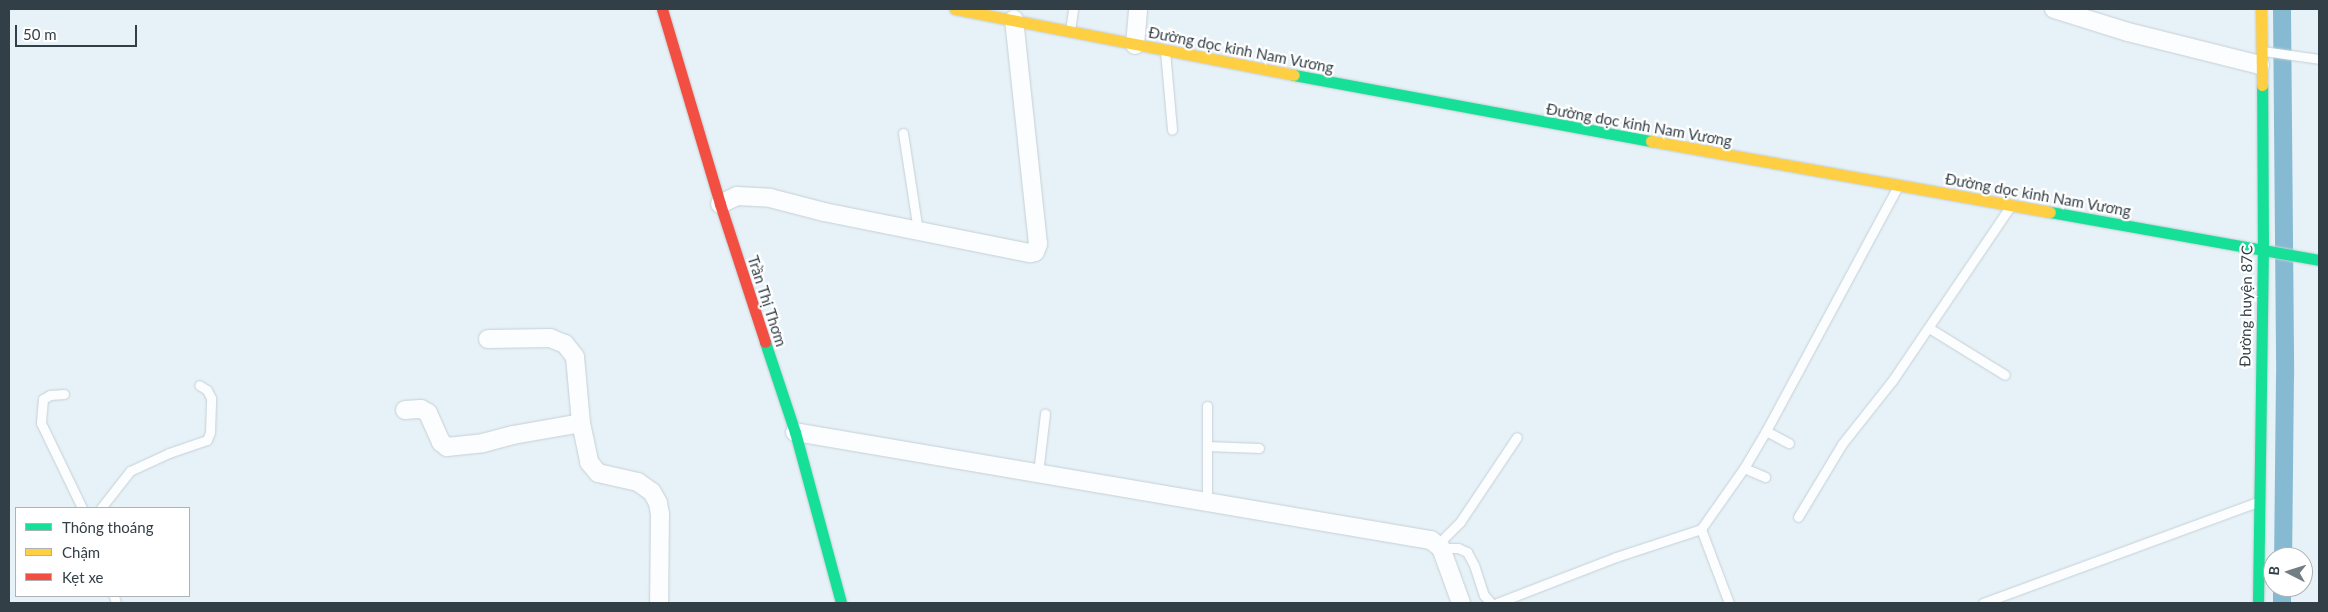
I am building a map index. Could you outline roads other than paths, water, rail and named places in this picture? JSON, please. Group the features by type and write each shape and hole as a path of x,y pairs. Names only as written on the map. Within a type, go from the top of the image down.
{"street":[{"name":"Trần Thị Thơm","path":"662,9 720,204 795,432 841,603"},
{"name":"Đường dọc kinh Nam Vương","path":"955,9 1452,106 2319,260"},
{"path":"1135,45 1138,9"},
{"path":"2054,9 2128,32 2261,58"},
{"name":"Đường huyện 87C","path":"2258,603 2263,251 2261,9"},
{"path":"720,204 736,196 770,198 918,231 1030,253 1038,250 1014,19"},
{"path":"488,339 550,338 565,344 575,357 581,423 589,462 598,473 638,482 652,492 658,503 660,514 659,603"},
{"path":"405,410 421,409 428,413 441,442 447,447 483,443 513,435 581,423"},
{"path":"795,432 1431,540 1439,546 1461,603"}],"lane":[{"path":"1070,31 1073,9"},
{"path":"1165,50 1172,130"},
{"path":"2261,58 2276,53 2319,59"},
{"path":"903,133 918,231"},
{"path":"1497,603 1518,600 1616,557 1701,529 1744,468 1766,431 1898,186"},
{"path":"1798,516 1842,444 1892,381 2012,204"},
{"path":"1929,328 2005,374"},
{"path":"102,507 130,471 169,453 207,440 210,432 210,398 208,390 199,385"},
{"path":"64,394 50,395 43,399 41,423 82,507"},
{"path":"1206,501 1208,406"},
{"path":"1038,473 1045,413"},
{"path":"1766,431 1789,444"},
{"path":"1439,546 1460,522 1517,437"},
{"path":"1207,446 1259,448"},
{"path":"1744,468 1765,478"},
{"path":"1983,603 2258,502"},
{"path":"1701,529 1729,603"},
{"path":"1439,546 1458,548 1467,552 1474,565 1484,595 1492,603"}],"waterway":[{"path":"2282,9 2285,375 2283,547"},
{"path":"2282,597 2282,603"}]}
